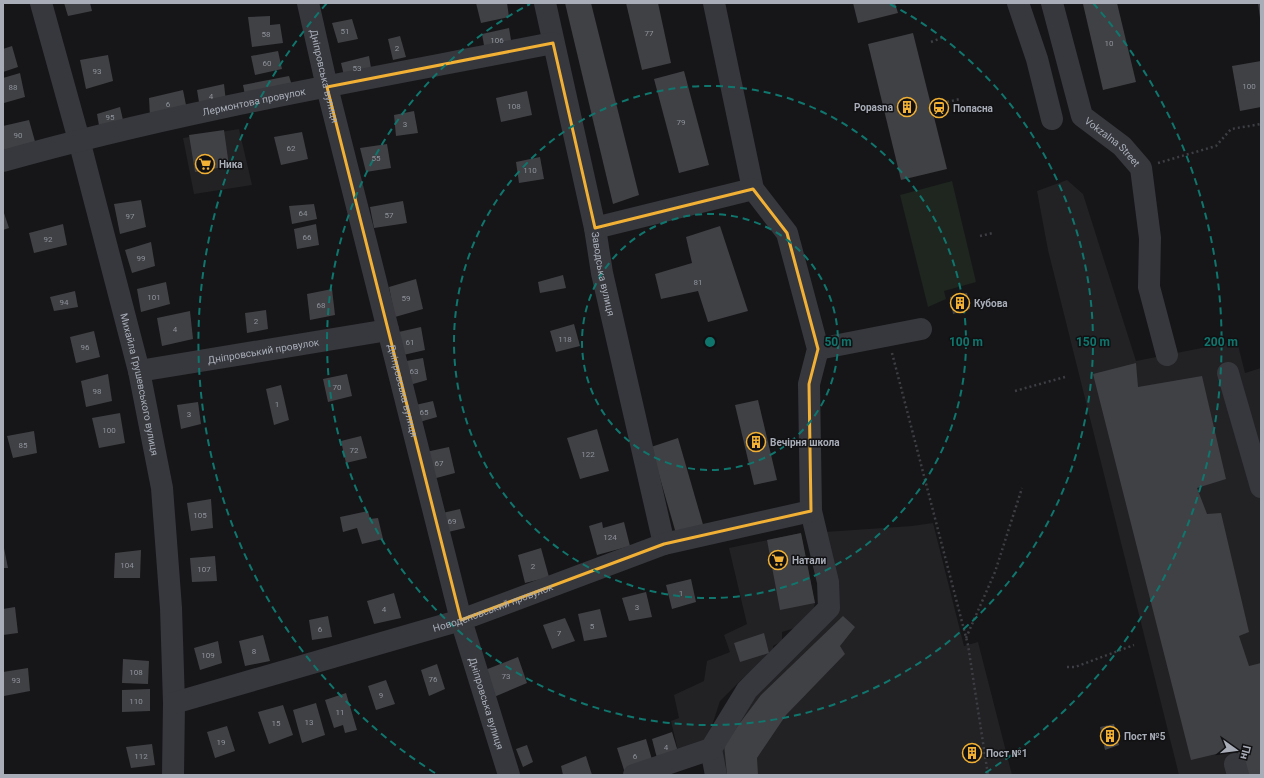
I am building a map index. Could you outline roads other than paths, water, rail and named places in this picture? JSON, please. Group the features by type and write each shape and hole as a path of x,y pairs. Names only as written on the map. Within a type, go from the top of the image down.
{"street":[{"name":"Михайла Грушевського вулиця","path":"41,3 79,140 139,371 162,488 171,608 174,703 173,775"},
{"name":"Дніпровська вулиця","path":"308,3 327,87 461,620 509,775"},
{"name":"Заводська вулиця","path":"545,3 595,228 602,273 664,544"},
{"path":"634,775 711,749 747,690 829,608 828,582 811,511 809,384 818,349 787,233 753,189 714,3"},
{"path":"1018,3 1037,59 1052,119"},
{"name":"Vokzalna Street","path":"1052,3 1082,116 1122,146 1141,168 1150,238 1149,287 1167,355"},
{"name":"Лермонтова провулок","path":"3,161 79,140 327,87 553,43"},
{"path":"595,228 753,189"},
{"path":"818,349 921,329"},
{"name":"Дніпровський провулок","path":"139,371 388,330"},
{"path":"1228,373 1261,487"},
{"name":"Новодеповський провулок","path":"174,703 461,620 664,544 811,511"},
{"path":"711,749 716,775"}],"place":[{"name":"Popasna","path":"907,107"},
{"name":"Попасна","path":"939,108"},
{"name":"Ника","path":"205,164"},
{"name":"Кубова","path":"960,303"},
{"name":"Вечірня школа","path":"756,442"},
{"name":"Натали","path":"778,560"},
{"name":"Пост №5","path":"1110,736"},
{"name":"Пост №1","path":"972,753"}]}
